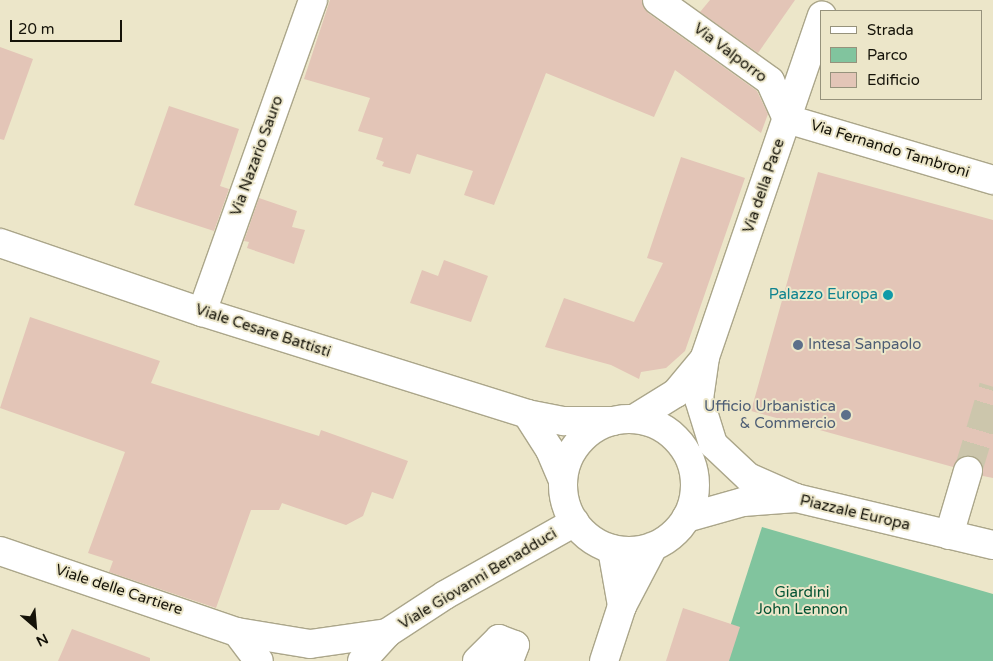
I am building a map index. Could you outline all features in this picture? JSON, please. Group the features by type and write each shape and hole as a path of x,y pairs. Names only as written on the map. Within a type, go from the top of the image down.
{"street":[{"name":"Via Nazario Sauro","path":"202,312 313,0"},
{"name":"Via Valporro","path":"658,0 770,81 788,119"},
{"name":"Via della Pace","path":"796,498 748,477 713,444 699,399 706,356 788,119 820,19"},
{"name":"Via Fernando Tambroni","path":"788,119 993,180"},
{"name":"Viale Cesare Battisti","path":"0,243 202,312 527,414 564,421 624,420"},
{"name":"Via della Pace","path":"624,420 676,394 706,356"},
{"path":"527,414 550,450 563,480 568,511 575,522 593,541 612,549 632,551 653,547 672,536 686,518 694,498 695,483 688,454 674,437 656,425 624,420 594,430 579,443 568,460 563,480"},
{"path":"949,535 968,472"},
{"name":"Piazzale Europa","path":"686,518 743,502 796,498 993,545"},
{"name":"Viale Giovanni Benadduci","path":"362,661 387,633 445,595 575,522"},
{"path":"604,661 622,606 653,547"},
{"path":"612,549 622,606"},
{"name":"Viale delle Cartiere","path":"0,551 237,632 310,644 387,633"},
{"path":"237,632 259,661"},
{"path":"477,661 499,639 515,645 508,661"}],"green space":[{"name":"Giardini John Lennon","path":"762,527 993,594 993,661 719,661"}],"building":[{"path":"330,0 642,0 648,13 757,91 768,114 761,133 675,70 654,117 546,73 494,205 464,195 473,171 417,154 410,174 382,166 384,162 376,159 383,138 358,131 370,98 304,79"},
{"path":"710,0 795,0 758,53 700,12"},
{"path":"0,47 33,59 4,140 0,139"},
{"path":"169,106 239,129 220,186 229,189 214,231 134,205"},
{"path":"681,157 745,178 685,351 666,368 641,372 639,379 611,365 545,347 564,298 634,322 663,263 647,258"},
{"name":"Palazzo Europa","path":"818,172 993,220 993,478 983,476 980,461 972,456 958,459 953,467 751,411"},
{"path":"259,198 297,211 292,227 305,230 294,264 247,248 249,242 244,241"},
{"path":"444,260 488,276 471,322 410,303 422,270 438,276"},
{"path":"30,317 160,361 151,383 319,436 321,430 408,461 393,499 372,492 363,516 346,525 282,503 279,510 251,510 216,608 109,572 113,561 88,553 125,452 0,408"},
{"path":"683,608 740,627 729,661 666,661"},
{"path":"72,629 150,658 150,661 58,661"}],"tunnel":[{"path":"968,471 993,387"}],"place":[{"name":"Palazzo Europa","path":"888,295"},
{"name":"Intesa Sanpaolo","path":"798,345"},
{"name":"Ufficio Urbanistica & Commercio","path":"846,415"}]}
